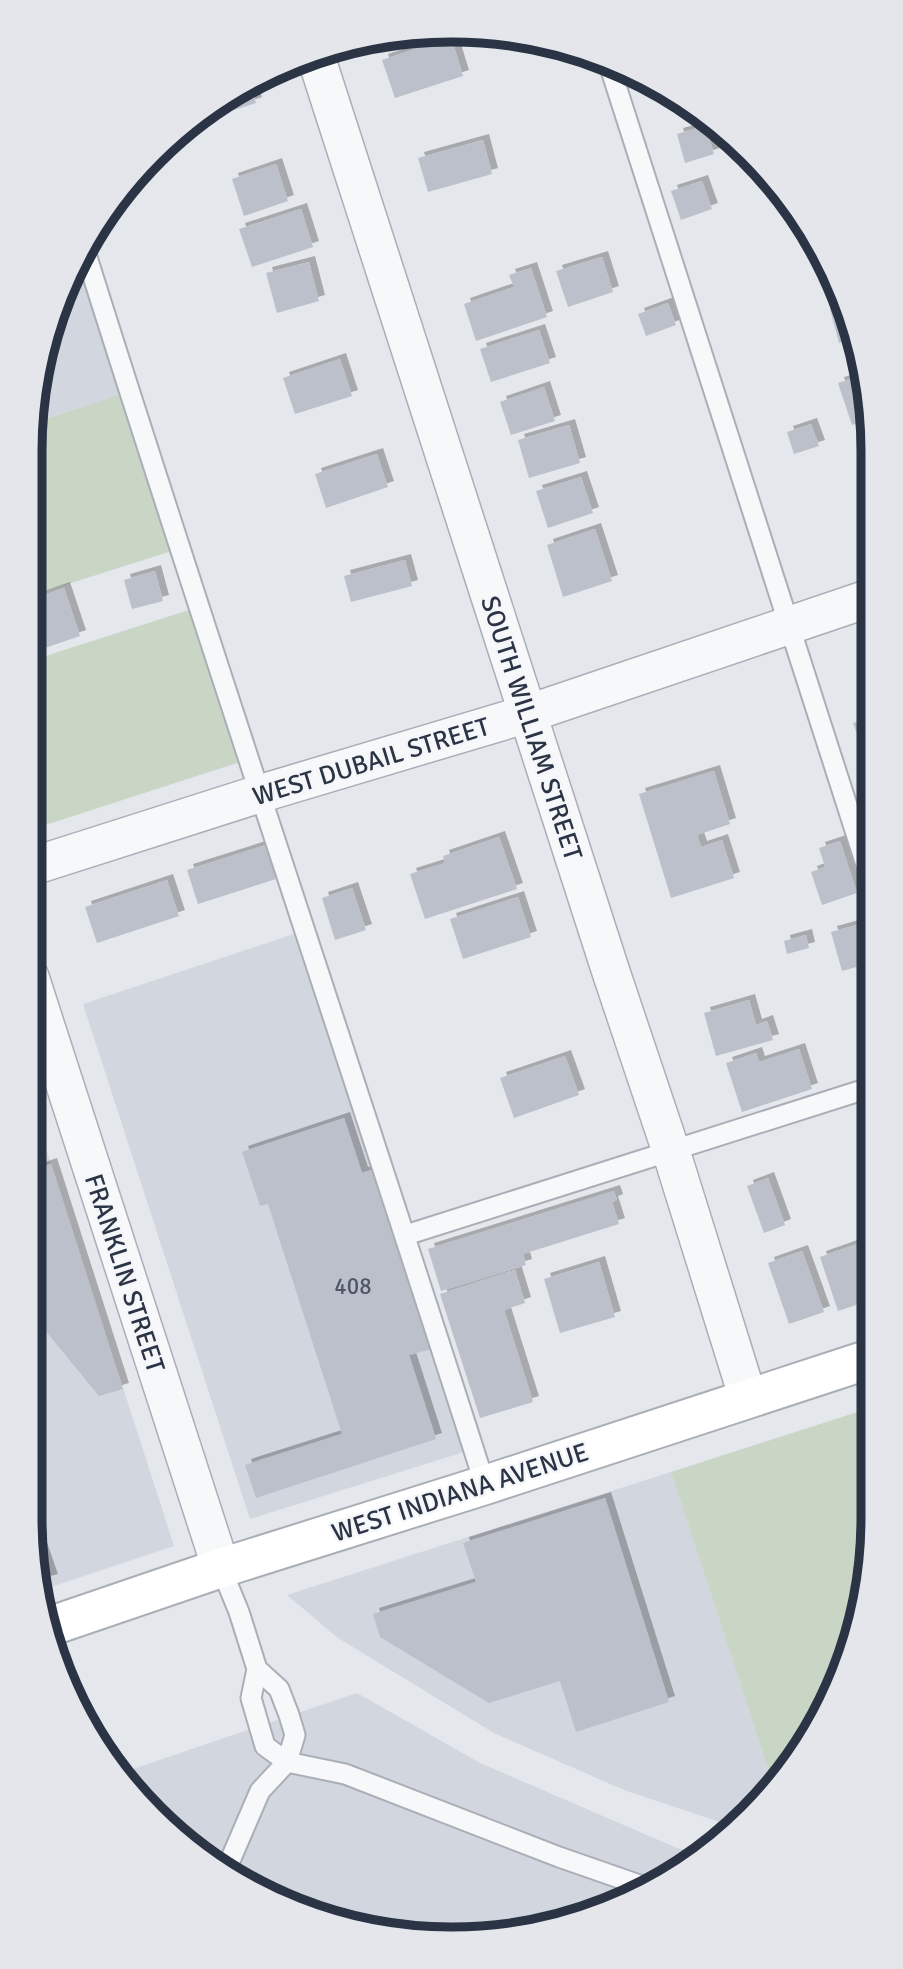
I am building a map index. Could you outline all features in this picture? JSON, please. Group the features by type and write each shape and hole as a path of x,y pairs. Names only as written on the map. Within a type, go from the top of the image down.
{"street":[{"name":"SOUTH WILLIAM STREET","path":"318,65 671,1151 748,1398"},
{"name":"WEST DUBAIL STREET","path":"42,863 259,794 527,714 861,601"},
{"name":"FRANKLIN STREET","path":"42,1014 221,1568"},
{"name":"WEST INDIANA AVENUE","path":"56,1624 221,1568 861,1362"}],"lane":[{"path":"613,75 861,849"},
{"path":"89,262 485,1485"},
{"path":"406,1235 861,1091"},
{"path":"221,1568 239,1612 257,1669 251,1698 265,1746 287,1762 345,1774 635,1884"},
{"path":"230,1861 260,1791 287,1762 295,1735 279,1689 257,1669"}],"shaded area":[{"path":"84,270 125,393 44,420 56,346"},
{"path":"297,933 467,1451 250,1519 83,1004"},
{"path":"42,1136 174,1546 49,1588 42,1518"},
{"path":"671,1472 770,1775 724,1823 624,1790 494,1733 338,1638 287,1595"},
{"path":"357,1693 480,1763 677,1848 689,1851 633,1885 557,1913 478,1926 398,1923 320,1905 270,1885 247,1872 181,1825 130,1770"}],"green space":[{"path":"125,393 172,551 42,592 44,420"},
{"path":"192,609 240,762 42,826 42,657"},
{"path":"861,1411 860,1544 847,1623 819,1699 792,1745 770,1775 671,1472"}],"building":[{"path":"453,42 463,76 395,98 382,60 434,43"},
{"path":"253,94 256,103 218,115"},
{"path":"701,127 707,132 714,154 685,163 677,134"},
{"path":"483,140 492,174 428,192 418,158"},
{"path":"276,164 288,201 244,216 232,179"},
{"path":"702,181 712,209 681,220 671,191"},
{"path":"301,209 313,247 252,267 239,229"},
{"path":"602,257 613,292 568,307 556,271"},
{"path":"309,262 319,301 277,313 266,273"},
{"path":"531,268 547,317 476,341 464,304 514,287 509,275"},
{"path":"668,303 676,325 646,336 638,314"},
{"path":"835,308 846,341 839,343 830,309"},
{"path":"539,330 550,363 491,382 480,349"},
{"path":"340,359 352,396 295,414 283,378"},
{"path":"854,378 860,423 852,425 838,383"},
{"path":"544,387 555,421 511,435 500,402"},
{"path":"811,424 819,446 794,454 787,432"},
{"path":"569,425 580,463 529,478 518,440"},
{"path":"377,454 388,487 326,508 315,474"},
{"path":"581,477 593,513 548,528 536,491"},
{"path":"595,529 612,581 563,597 547,545"},
{"path":"405,560 412,586 351,602 344,576"},
{"path":"155,571 163,601 132,609 124,580"},
{"path":"64,588 80,636 42,649 42,596"},
{"path":"861,720 861,745 853,723"},
{"path":"714,771 730,824 697,835 701,847 722,840 734,878 671,898 639,794"},
{"path":"499,837 517,889 425,919 410,874 445,863 443,856"},
{"path":"840,841 857,893 822,905 811,872 825,867 819,848"},
{"path":"266,845 276,879 198,904 187,870"},
{"path":"167,880 179,916 97,943 85,907"},
{"path":"352,888 366,930 335,940 322,898"},
{"path":"518,897 531,937 463,959 450,919"},
{"path":"861,924 861,966 842,971 831,932"},
{"path":"806,935 809,948 787,954 784,941"},
{"path":"749,1000 756,1025 767,1021 773,1040 716,1056 704,1013"},
{"path":"799,1049 812,1089 742,1112 726,1063 756,1053 759,1062"},
{"path":"565,1056 579,1095 514,1118 500,1078"},
{"path":"344,1118 362,1173 374,1169 432,1349 409,1355 436,1439 256,1498 245,1465 342,1434 268,1204 260,1206 242,1152"},
{"path":"51,1164 123,1389 99,1396 42,1327 42,1167"},
{"path":"768,1178 785,1225 764,1233 747,1186"},
{"path":"614,1191 617,1200 612,1202 619,1224 523,1254 526,1265 441,1291 428,1249"},
{"path":"861,1243 861,1303 838,1311 820,1257"},
{"path":"802,1251 824,1312 789,1324 768,1263"},
{"path":"599,1262 615,1317 560,1333 544,1279"},
{"path":"515,1270 525,1303 504,1310 533,1402 480,1418 440,1294"},
{"path":"605,1498 669,1702 576,1732 560,1681 489,1703 380,1637 373,1614 476,1582 463,1543"},
{"path":"45,1559 52,1580 48,1581"}]}
